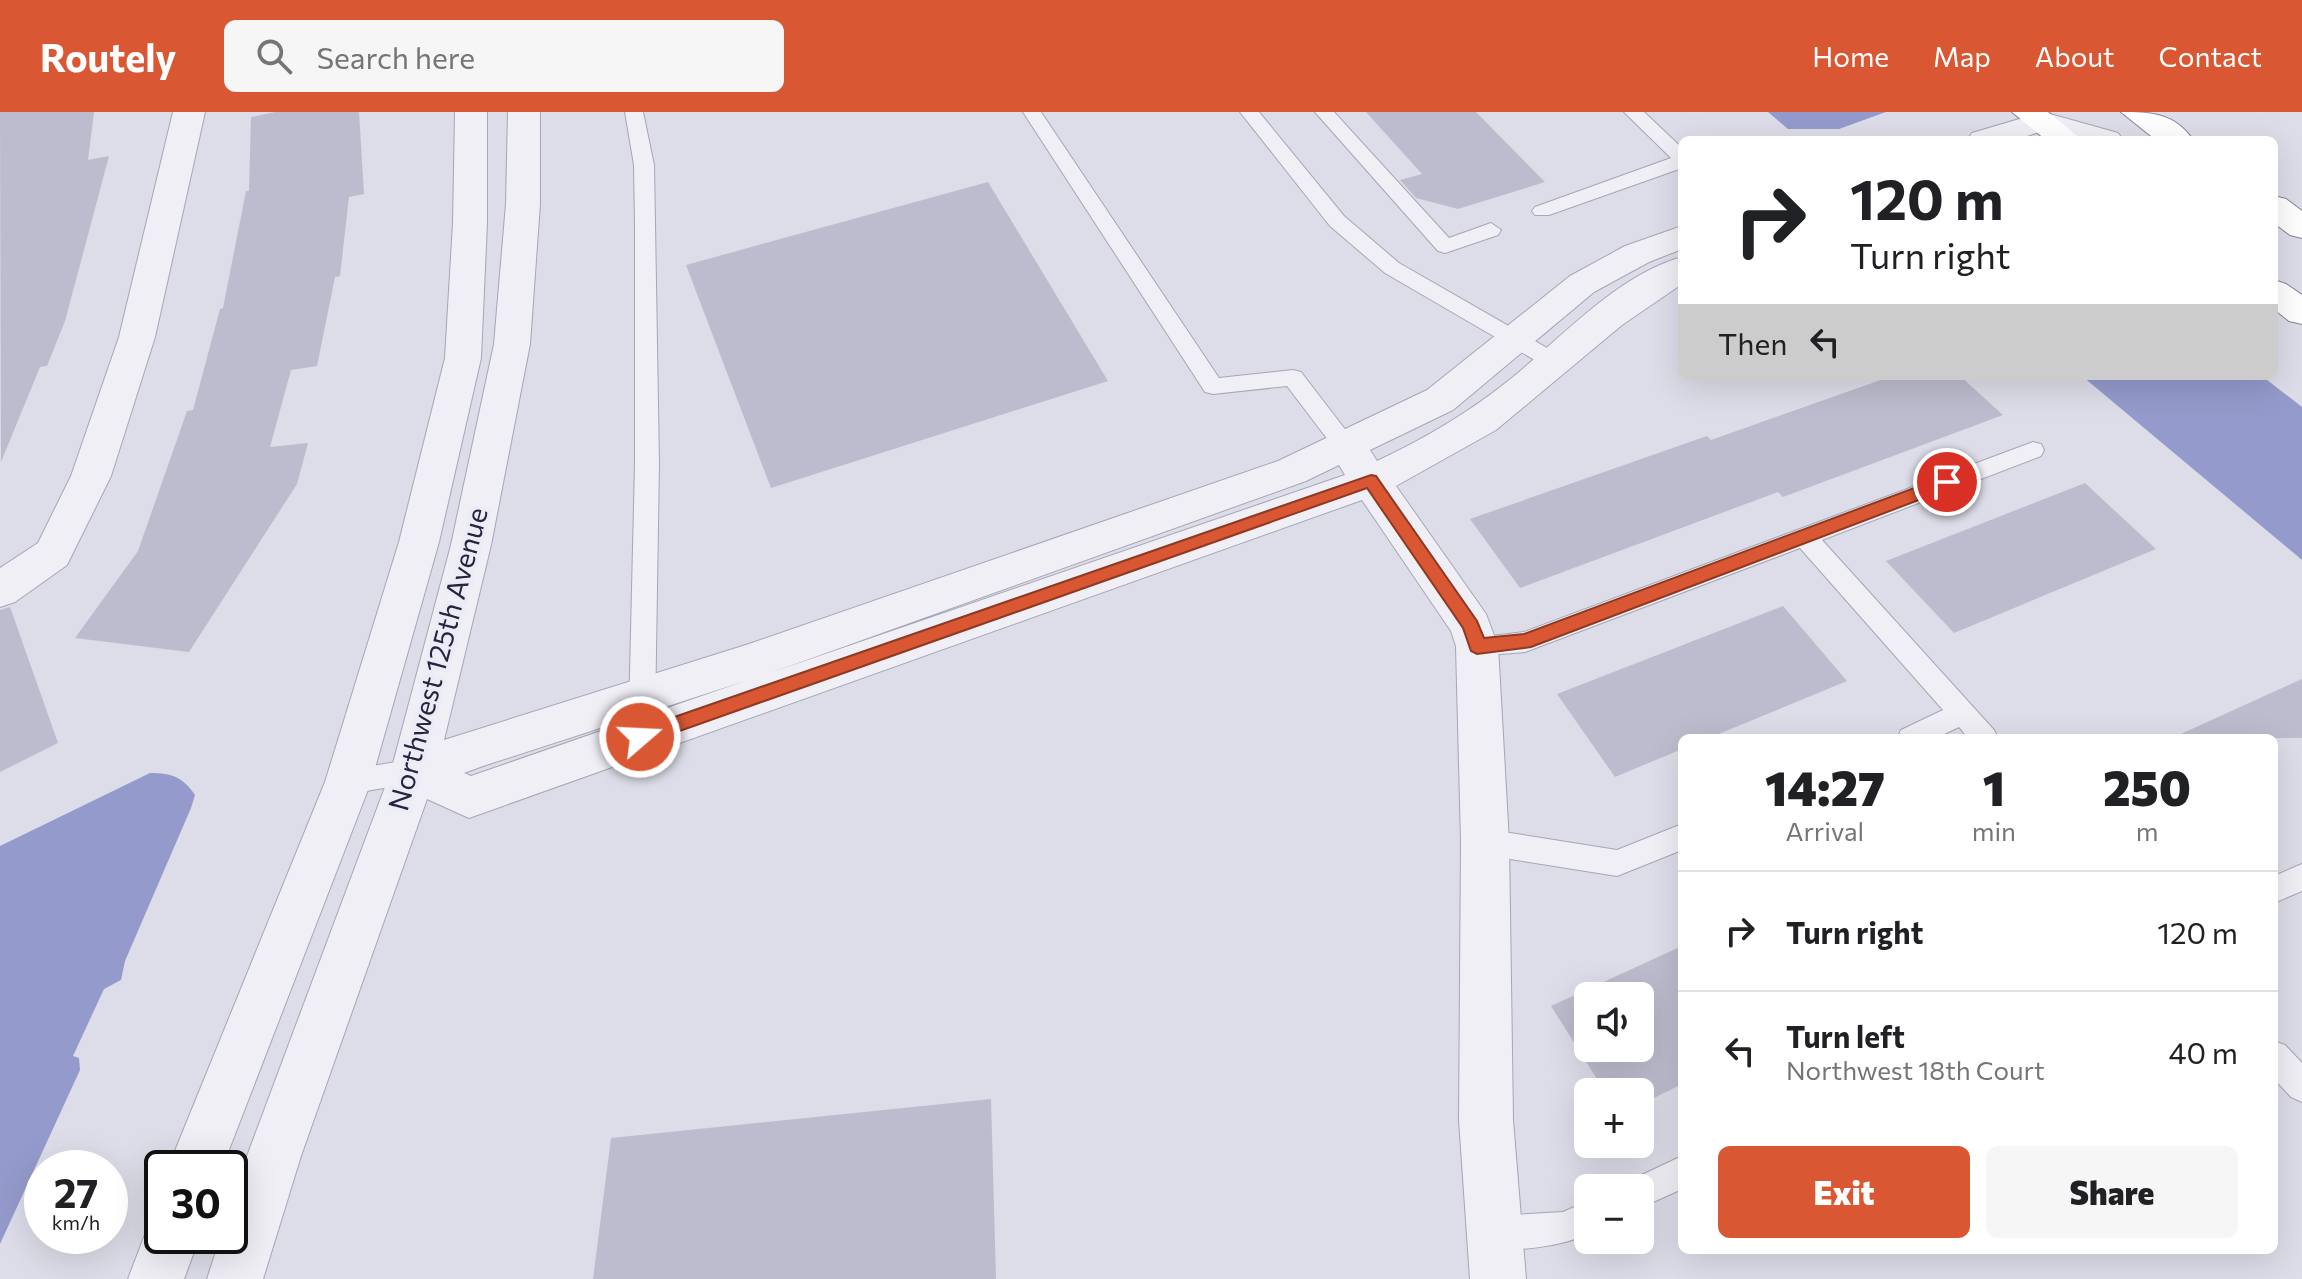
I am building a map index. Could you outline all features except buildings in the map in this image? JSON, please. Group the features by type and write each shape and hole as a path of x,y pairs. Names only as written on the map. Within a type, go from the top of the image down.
{"highway":[{"path":"2137,112 2171,136"},
{"path":"2278,210 2302,227"},
{"path":"2278,295 2302,312"}],"street":[{"path":"2,589 53,554 91,476 137,337 189,112"},
{"name":"Northwest 125th Avenue","path":"202,1150 348,782 419,542 463,358 470,223 471,112"},
{"name":"Northwest 125th Avenue","path":"235,1279 279,1142 414,771 471,545 512,344 523,204 524,112"},
{"path":"1998,136 2045,124 2092,136"},
{"path":"414,771 469,797 640,737 1358,464 1582,284 1637,254 1678,239"},
{"path":"414,771 480,747 749,662 1292,471 1358,464 1440,449 1500,407 1650,285 1678,271"},
{"path":"1358,464 1471,626 1477,646 1485,842 1486,1120 1498,1279"},
{"path":"156,1279 165,1254"}],"lane":[{"path":"634,112 644,165 647,464 640,737"},
{"path":"1032,112 1213,386 1293,378 1358,464"},
{"path":"1249,112 1337,221 1392,268 1553,361"},
{"path":"1324,112 1445,246 1491,230"},
{"path":"1633,112 1678,155"},
{"path":"1542,211 1678,161"},
{"path":"1477,646 1525,642 2033,450"},
{"path":"1804,536 1981,734"},
{"path":"1918,734 1962,713"},
{"path":"348,782 414,771"},
{"path":"1485,842 1617,863 1678,839"},
{"path":"2278,888 2302,877"},
{"path":"2278,1060 2302,1086"},
{"path":"1654,1185 1678,1174"},
{"path":"1494,1232 1565,1228 1574,1224"}],"water":[{"path":"1768,112 1886,112 1839,129 1788,129"},
{"path":"2087,380 2267,380 2302,407 2302,560"},
{"path":"150,773 171,775 186,784 195,795 125,961 121,980 104,989 73,1056 79,1058 80,1070 43,1150 24,1150 24,1192 0,1244 0,846"}],"route":[{"path":"640,737 1371,481 1471,626 1477,646 1525,642 1947,482"}]}
